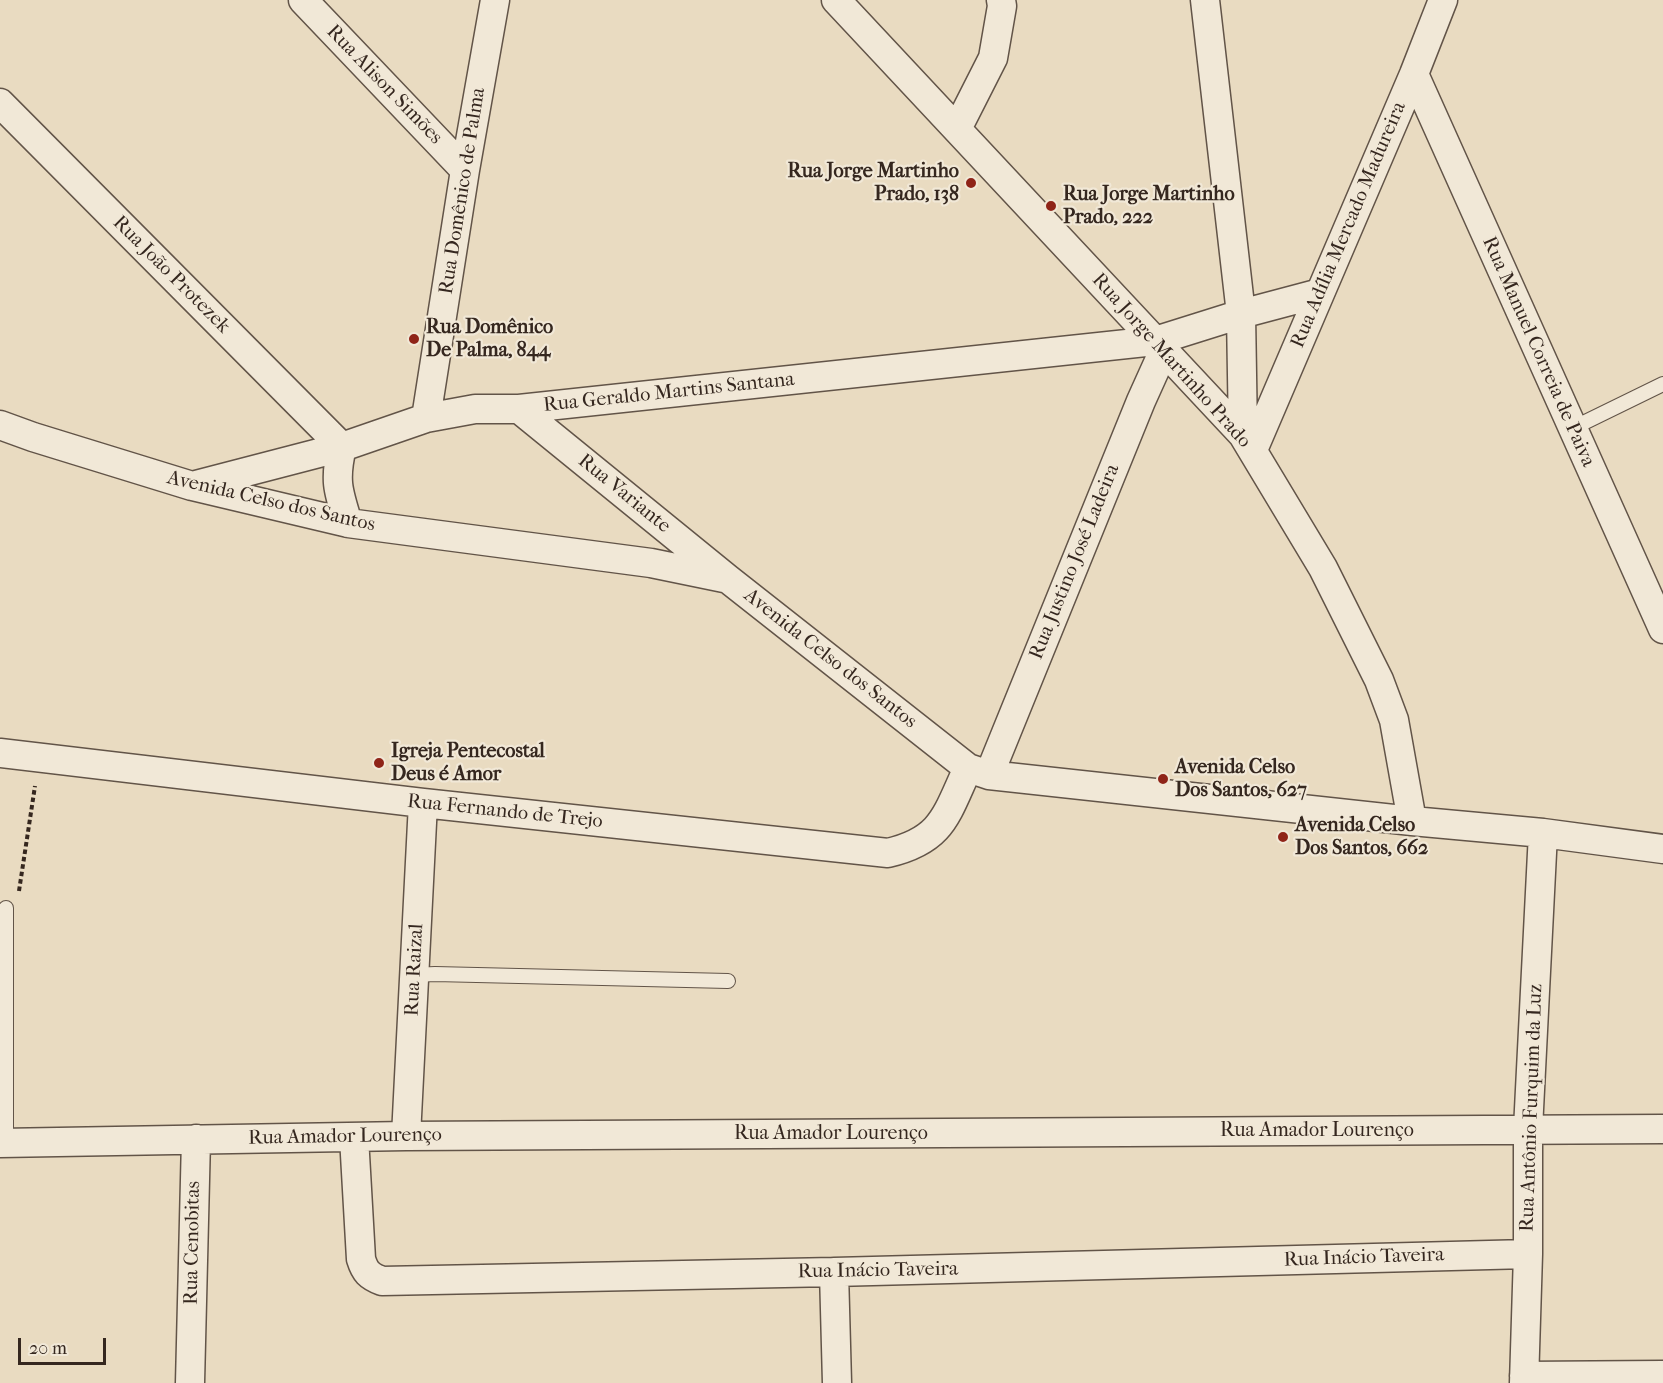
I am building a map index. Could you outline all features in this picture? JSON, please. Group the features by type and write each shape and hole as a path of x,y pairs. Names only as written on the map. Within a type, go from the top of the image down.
{"street":[{"name":"Rua Alison Simões","path":"303,0 465,170"},
{"name":"Rua Domênico de Palma","path":"426,417 465,170 495,0"},
{"name":"Rua Jorge Martinho Prado","path":"836,0 1248,443 1323,568 1379,680 1394,720 1412,821"},
{"path":"957,129 993,58 1002,6 1001,0"},
{"path":"1205,0 1241,314 1248,443"},
{"name":"Rua Adília Mercado Madureira","path":"1248,443 1320,293 1414,74 1443,0"},
{"name":"Rua Manuel Correia de Paiva","path":"1414,74 1663,629"},
{"name":"Rua João Protezek","path":"0,103 342,447"},
{"name":"Rua Geraldo Martins Santana","path":"192,486 342,447 426,417 475,409 519,409 1159,345 1241,314 1320,293"},
{"name":"Rua Justino José Ladeira","path":"978,772 1141,401 1159,345"},
{"name":"Rua Variante","path":"519,409 729,579"},
{"name":"Avenida Celso dos Santos","path":"0,425 192,486 348,523 651,563 729,579 978,772"},
{"path":"342,447 336,473 348,523"},
{"name":"Rua Fernando de Trejo","path":"0,753 423,803 888,853 920,843 933,833 978,772"},
{"path":"978,772 1412,821 1543,833 1663,849"},
{"name":"Rua Raizal","path":"406,1136 423,803"},
{"name":"Rua Antônio Furquim da Luz","path":"1524,1379 1528,1254 1528,1129 1543,833"},
{"name":"Rua Amador Lourenço","path":"3,1143 406,1136 1663,1129"},
{"name":"Rua Inácio Taveira","path":"354,1137 361,1259 365,1271 371,1277 382,1281 1528,1254"},
{"name":"Rua Cenobitas","path":"190,1383 196,1139"},
{"path":"834,1272 837,1383"},
{"path":"1524,1379 1663,1375"}],"lane":[{"path":"1573,428 1663,384"},
{"path":"3,1143 6,908"},
{"path":"414,975 728,981"}],"path":[{"path":"6,908 16,909 40,758"}],"place":[{"name":"Rua Jorge Martinho Prado, 138","path":"971,183"},
{"name":"Rua Jorge Martinho Prado, 222","path":"1051,206"},
{"name":"Rua Domênico De Palma, 844","path":"414,339"},
{"name":"Igreja Pentecostal Deus é Amor","path":"379,763"},
{"name":"Avenida Celso Dos Santos, 627","path":"1163,779"},
{"name":"Avenida Celso Dos Santos, 662","path":"1283,837"}]}
